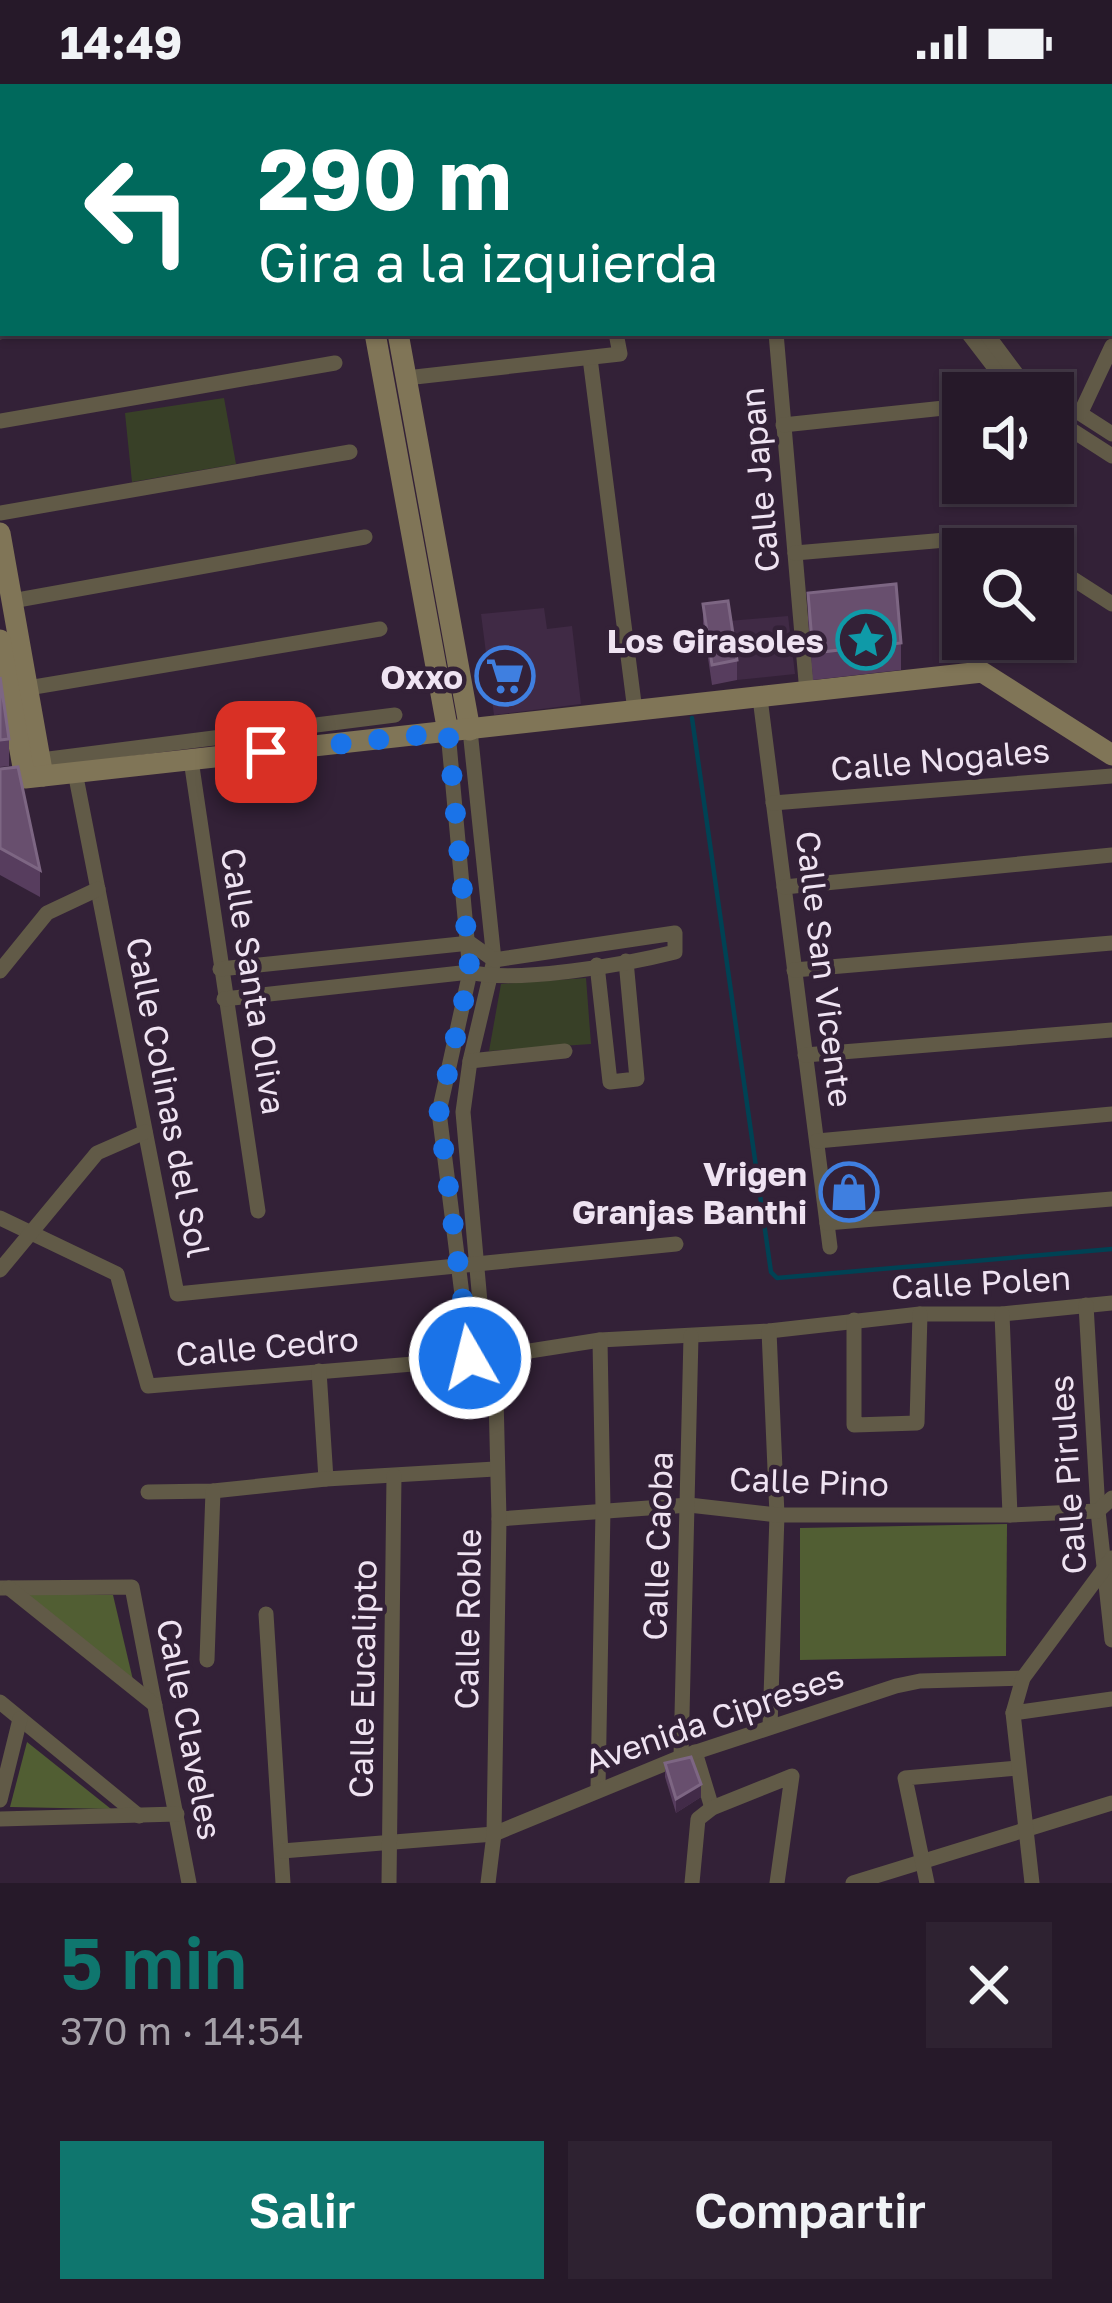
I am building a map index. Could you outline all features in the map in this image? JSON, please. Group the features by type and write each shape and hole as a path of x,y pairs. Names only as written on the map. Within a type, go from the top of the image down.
{"street":[{"path":"377,336 396,367"},
{"path":"398,336 396,367 459,731 493,969 470,1061 463,1112 484,1357"},
{"path":"396,367 620,354 617,336"},
{"name":"Calle Japan","path":"776,336 807,693"},
{"path":"970,336 1000,372"},
{"path":"987,336 1005,372"},
{"path":"1081,412 1112,346"},
{"path":"590,358 635,710"},
{"path":"0,421 335,363"},
{"path":"783,425 942,408"},
{"path":"1074,408 1112,434"},
{"path":"1074,432 1112,456"},
{"path":"0,513 350,452"},
{"path":"0,533 28,688 30,773"},
{"path":"11,601 364,537"},
{"path":"795,553 942,540"},
{"path":"1074,580 1112,604"},
{"path":"28,688 380,629"},
{"path":"1,652 30,773"},
{"path":"30,773 191,760 982,672 1112,755"},
{"name":"Calle San Vicente","path":"760,698 830,1247"},
{"path":"30,773 395,715"},
{"path":"459,731 470,972 439,1112 458,1266 484,1357"},
{"name":"Calle Santa Oliva","path":"191,760 258,1210"},
{"name":"Calle Colinas del Sol","path":"75,772 177,1294 676,1244"},
{"name":"Calle Nogales","path":"773,803 1112,776"},
{"path":"784,887 1112,855"},
{"path":"0,971 47,913 98,889"},
{"path":"224,999 493,969 675,933 676,950 597,965 493,969 470,944"},
{"path":"794,970 1112,943"},
{"path":"220,970 470,944"},
{"path":"597,965 610,1082 637,1079 626,961"},
{"path":"805,1055 1112,1030"},
{"path":"470,1061 565,1051"},
{"path":"817,1141 1112,1114"},
{"path":"0,1270 97,1153 145,1132"},
{"path":"827,1223 1112,1199"},
{"path":"0,1218 30,1233"},
{"name":"Calle Cedro","path":"30,1233 117,1274 148,1386 484,1357 600,1340 769,1331 854,1320"},
{"name":"Calle Polen","path":"854,1320 1002,1314 1112,1303"},
{"name":"Calle Pirules","path":"1086,1305 1098,1511 1112,1640"},
{"path":"854,1320 854,1425 917,1423 920,1314"},
{"path":"1002,1314 1010,1515"},
{"path":"769,1331 777,1515 770,1727"},
{"name":"Calle Caoba","path":"691,1336 688,1755 712,1808"},
{"path":"598,1789 604,1509 600,1340"},
{"name":"Calle Roble","path":"484,1357 499,1519 494,1834 488,1883"},
{"path":"319,1371 326,1479"},
{"path":"148,1492 495,1469"},
{"name":"Calle Eucalipto","path":"389,1883 394,1476"},
{"path":"207,1660 214,1490"},
{"path":"1098,1511 1112,1498"},
{"name":"Calle Pino","path":"499,1519 689,1505 777,1515 1098,1511"},
{"path":"1032,1883 1013,1713 1023,1678 1107,1563"},
{"name":"Calle Claveles","path":"5,1588 132,1587 189,1883"},
{"path":"5,1588 155,1705"},
{"path":"266,1614 283,1883"},
{"name":"Avenida Cipreses","path":"282,1851 494,1834 688,1755 920,1681 1023,1678"},
{"path":"1013,1713 1112,1699"},
{"path":"0,1702 139,1816"},
{"path":"0,1800 20,1719"},
{"path":"927,1883 905,1778 1018,1768"},
{"path":"692,1883 698,1819 712,1808 792,1776 777,1883"},
{"path":"853,1883 1112,1803"},
{"path":"0,1819 177,1814"}],"shaded area":[{"path":"544,608 547,629 572,626 581,704 494,715 481,614"},
{"path":"788,616 795,674 737,680 728,621"}],"green space":[{"path":"224,398 236,464 132,482 125,413"},
{"path":"586,978 591,1044 489,1051 501,984"},
{"path":"1007,1524 1006,1656 800,1660 800,1528"},
{"path":"23,1593 113,1595 133,1680"},
{"path":"27,1742 111,1809 10,1807"}],"building":[{"path":"896,584 901,643 813,653 808,593"},
{"path":"728,601 737,660 712,665 703,604"},
{"path":"0,677 9,739 0,740"},
{"path":"18,767 40,870 0,848 0,769"},
{"path":"691,1757 701,1784 676,1799 665,1763"}],"waterway":[{"path":"692,718 771,1272 777,1278 1112,1249"}],"place":[{"name":"Los Girasoles","path":"866,640"},
{"name":"Oxxo","path":"505,676"},
{"name":"Vrigen Granjas Banthi","path":"849,1192"}],"route":[{"path":"266,752 448,732 470,972 439,1112 470,1358"}]}
